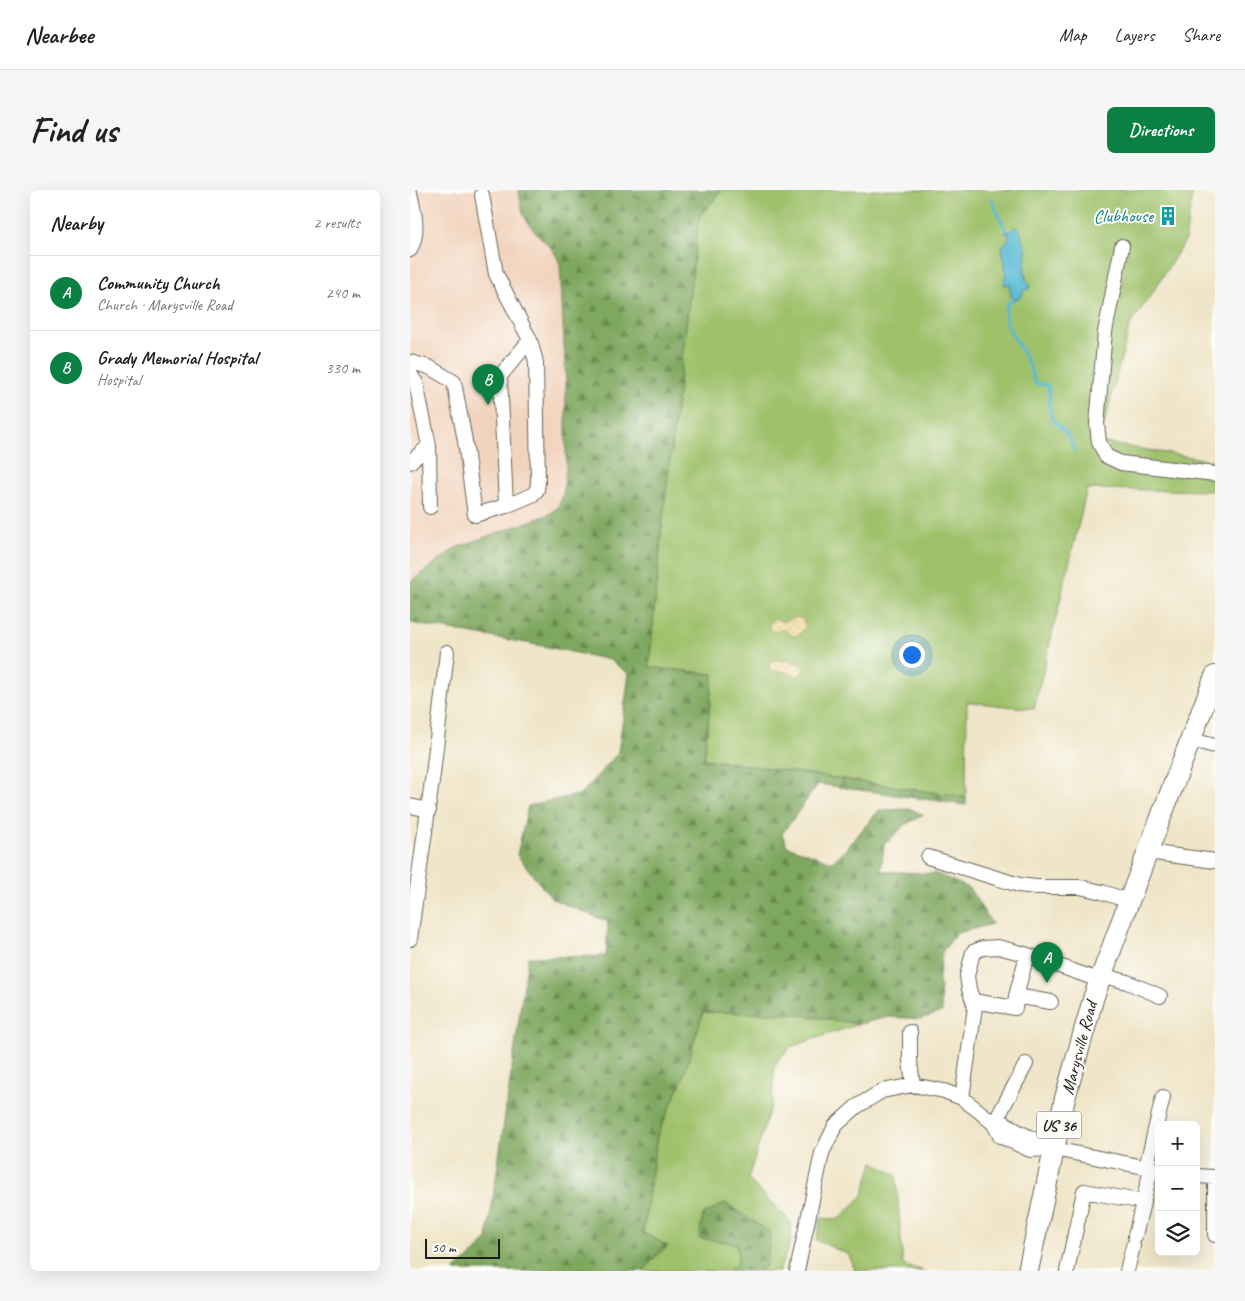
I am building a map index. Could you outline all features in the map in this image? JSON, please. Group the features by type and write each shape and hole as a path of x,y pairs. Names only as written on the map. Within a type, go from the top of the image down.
{"highway":[{"name":"US 36","path":"1190,740 1215,676"},
{"name":"Marysville Road","path":"1028,1271 1071,1075 1092,1001 1190,740"}],"street":[{"path":"410,193 416,227 414,243 410,250"},
{"path":"410,362 429,367 454,382 466,441 475,515 506,506 532,495 537,490 538,482 536,362 530,340 496,274 482,195"},
{"path":"1122,246 1105,332 1097,424 1099,442 1106,456 1121,463 1215,474"},
{"path":"506,506 500,376 530,340"},
{"path":"410,374 416,383 429,446 430,508"},
{"path":"410,462 429,446"},
{"path":"410,939 447,652"},
{"path":"1190,740 1215,746"},
{"path":"410,806 428,810"},
{"path":"1147,852 1215,861"},
{"path":"928,857 1019,884 1036,887 1080,887 1129,901"},
{"path":"962,1098 974,1004 969,989 968,976 973,952 983,948 998,947 1100,978 1126,982 1160,996"},
{"path":"974,1004 1015,1008 1016,996 1027,955"},
{"path":"1016,996 1051,1002"},
{"path":"910,1032 910,1061 913,1085"},
{"path":"994,1124 1026,1064"},
{"path":"798,1271 822,1153 835,1126 856,1107 882,1091 913,1085 944,1091 962,1098 994,1124 1000,1136 1030,1150 1054,1149 1152,1169"},
{"path":"1127,1271 1152,1169 1162,1097"},
{"path":"1200,1176 1215,1177 1215,1235"},
{"path":"1067,1271 1084,1191 1144,1202"}],"shaded area":[{"path":"410,190 519,190 520,204 557,255 560,265 566,383 566,467 563,494 559,506 550,514 455,548 410,582"}],"green space":[{"path":"519,190 722,190 699,217 662,526 649,667 713,674 704,759 966,797 966,805 818,784 782,834 787,846 832,862 847,848 879,810 911,809 923,815 905,825 884,845 881,871 937,874 969,888 992,924 957,933 942,952 939,977 942,1012 920,1019 888,1017 859,1024 796,1014 703,1012 683,1078 657,1136 643,1233 668,1246 643,1271 453,1271 472,1256 487,1239 528,957 606,956 608,922 552,899 517,855 528,806 581,794 618,753 629,674 610,660 538,645 410,623 410,582 455,548 550,514 559,506 563,494 566,467 566,383 560,265 554,252 533,230 527,220 522,208"},
{"path":"722,190 1193,190 1185,241 1130,325 1099,442 1215,461 1215,491 1087,489 1034,709 967,702 966,797 704,759 713,674 649,667 662,526 699,217"},
{"path":"703,1012 796,1014 859,1024 790,1047 775,1064 772,1102 748,1179 791,1222 791,1241 779,1271 758,1271 766,1266 737,1244 738,1263 727,1271 643,1271 668,1246 643,1233 657,1136 683,1078"},
{"path":"873,1162 896,1175 903,1265 925,1271 855,1271 849,1255 816,1240 821,1218 839,1219 863,1195"},
{"path":"725,1203 771,1233 766,1266 758,1271 727,1271 738,1263 737,1244 699,1238 703,1215"}],"sand":[{"path":"797,617 803,619 806,625 802,632 796,636 791,635 785,630 775,631 769,629 770,622 774,619 783,621"},
{"path":"775,660 798,663 804,668 803,673 796,675 771,671 769,665"}],"water":[{"path":"1017,227 1021,232 1026,250 1025,273 1030,286 1029,289 1023,290 1022,296 1012,301 1009,284 1004,285 1006,271 1002,246 1009,237 1008,233 1005,233 1006,231 1010,232 1013,228"}],"waterway":[{"path":"992,200 1006,231"},
{"path":"1012,301 1008,303 1006,310 1006,318 1011,333 1024,354 1036,384 1048,386 1052,418 1066,433 1075,451"}],"place":[{"name":"Clubhouse","path":"1168,216"},
{"name":"Grady Memorial Hospital","path":"488,405"},
{"name":"Community Church","path":"1047,983"}]}
